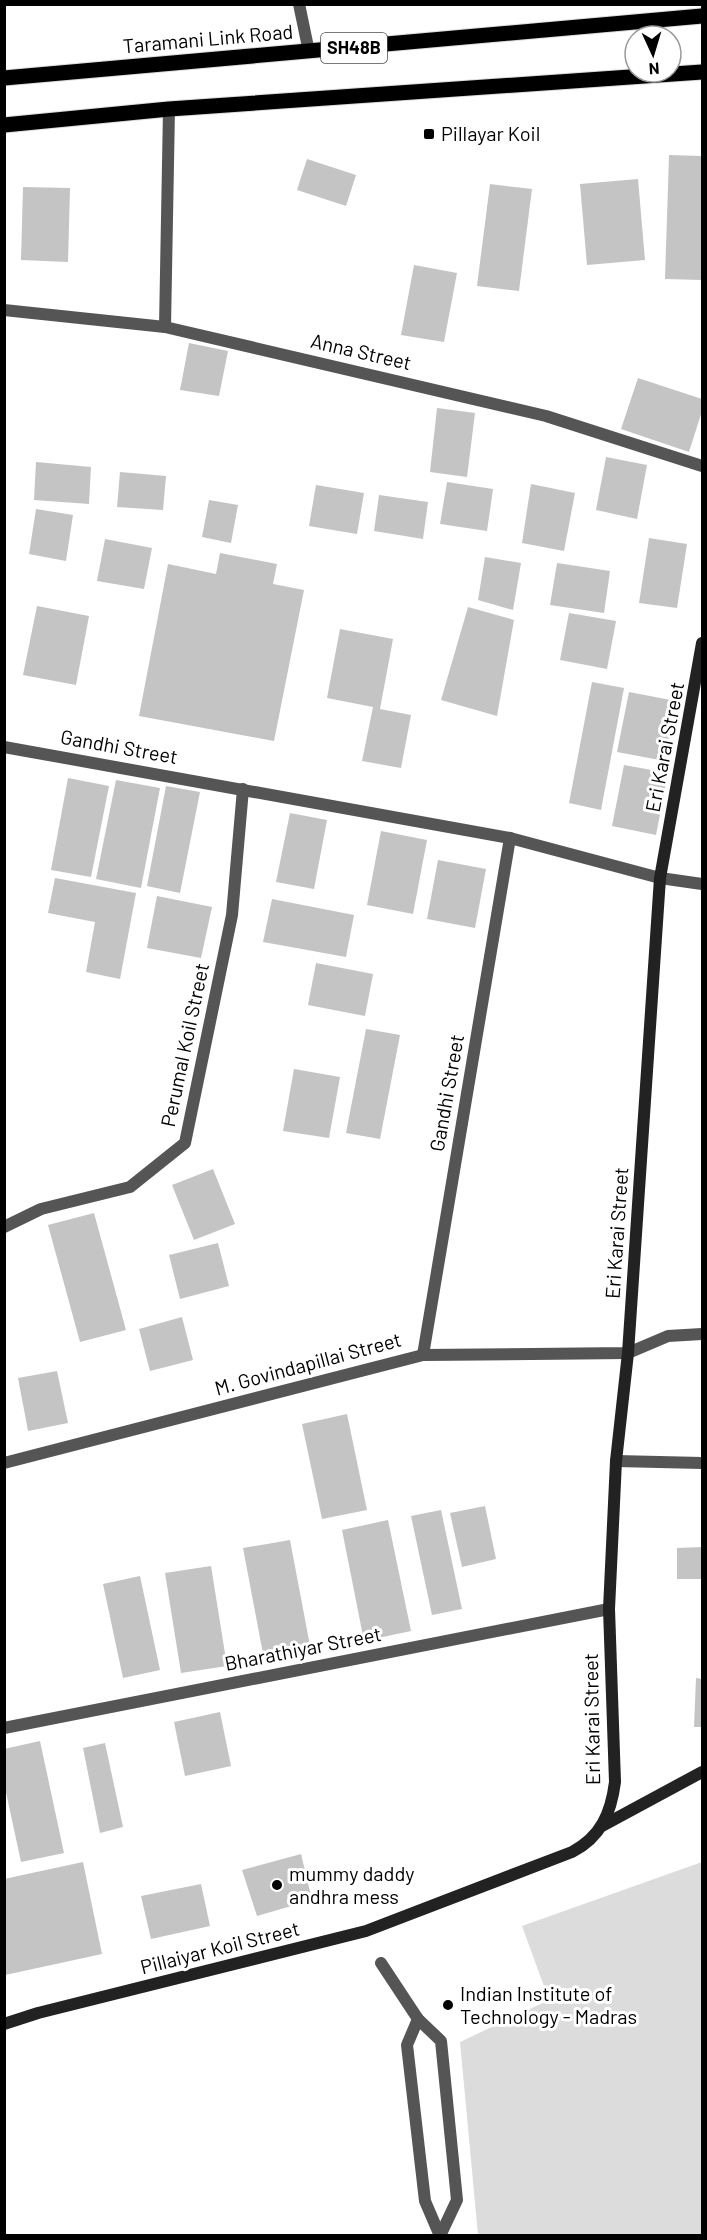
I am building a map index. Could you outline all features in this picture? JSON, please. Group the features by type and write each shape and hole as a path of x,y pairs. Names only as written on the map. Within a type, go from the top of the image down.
{"main road":[{"name":"Taramani Link Road","path":"4,78 702,16"},
{"path":"4,125 169,109 702,72"}],"street":[{"path":"299,4 309,52"},
{"path":"165,327 169,109"},
{"name":"Anna Street","path":"4,310 165,327 546,416 702,466"},
{"name":"Eri Karai Street","path":"602,1826 613,1798 615,1782 609,1609 616,1461 628,1353 660,878 702,643"},
{"name":"Gandhi Street","path":"4,747 510,838 660,878 702,884"},
{"name":"Perumal Koil Street","path":"4,1227 41,1209 130,1187 185,1143 232,915 243,789"},
{"name":"Gandhi Street","path":"423,1355 510,838"},
{"path":"628,1353 668,1336 702,1334"},
{"name":"M. Govindapillai Street","path":"4,1463 423,1355 628,1353"},
{"path":"616,1461 702,1462"},
{"name":"Bharathiyar Street","path":"4,1728 609,1609"},
{"path":"602,1826 702,1772"},
{"name":"Pillaiyar Koil Street","path":"4,2024 38,2013 366,1931 572,1852 589,1844 602,1826"},
{"path":"381,1963 418,2019 441,2041 457,2200 440,2235"},
{"path":"418,2019 407,2045 425,2201 440,2235"}],"shaded area":[{"path":"702,1862 702,2235 478,2235 460,2042 549,2000 522,1926"}],"building":[{"path":"669,155 702,156 702,280 665,279"},
{"path":"307,159 356,175 346,206 297,190"},
{"path":"638,179 645,260 587,265 580,184"},
{"path":"490,184 532,189 519,291 477,286"},
{"path":"23,187 70,188 68,262 21,260"},
{"path":"414,265 457,273 444,342 401,335"},
{"path":"189,343 228,351 219,396 180,390"},
{"path":"638,378 702,399 702,411 689,452 621,429"},
{"path":"437,408 475,413 467,477 430,472"},
{"path":"606,457 647,465 637,519 596,510"},
{"path":"36,462 91,467 89,504 34,500"},
{"path":"120,472 166,476 163,510 117,507"},
{"path":"447,482 493,489 487,531 440,524"},
{"path":"531,484 575,493 564,551 522,543"},
{"path":"316,485 364,493 357,534 309,526"},
{"path":"379,495 428,502 423,539 374,531"},
{"path":"209,500 238,505 231,543 202,537"},
{"path":"36,509 73,515 66,561 29,554"},
{"path":"649,538 687,544 677,608 639,603"},
{"path":"105,539 152,548 144,589 97,581"},
{"path":"220,553 277,564 273,584 304,590 274,741 139,716 168,564 216,574"},
{"path":"485,557 521,563 513,610 478,600"},
{"path":"557,563 610,571 604,613 550,605"},
{"path":"37,606 89,616 76,685 23,675"},
{"path":"468,607 514,620 497,716 441,700"},
{"path":"569,613 616,621 607,669 560,660"},
{"path":"340,629 393,639 380,709 411,715 401,768 362,761 373,707 327,698"},
{"path":"592,682 624,688 601,810 569,803"},
{"path":"629,692 676,701 665,761 617,752"},
{"path":"624,765 668,773 656,835 612,826"},
{"path":"68,778 109,786 91,877 51,870"},
{"path":"116,780 160,788 141,888 96,879"},
{"path":"166,786 200,792 180,893 147,886"},
{"path":"290,813 327,820 314,889 276,882"},
{"path":"381,831 427,840 413,914 367,905"},
{"path":"438,860 486,869 475,928 427,919"},
{"path":"55,878 136,893 120,979 86,972 95,922 48,913"},
{"path":"157,896 212,907 201,958 147,948"},
{"path":"272,899 354,915 346,957 263,942"},
{"path":"316,963 373,974 365,1016 308,1005"},
{"path":"366,1029 400,1035 380,1139 346,1133"},
{"path":"294,1069 340,1077 329,1138 283,1131"},
{"path":"213,1169 235,1224 194,1240 172,1185"},
{"path":"94,1213 126,1330 80,1342 48,1225"},
{"path":"218,1243 229,1286 180,1299 169,1255"},
{"path":"182,1317 193,1360 150,1371 139,1329"},
{"path":"57,1371 68,1423 28,1431 18,1378"},
{"path":"347,1414 367,1510 322,1519 302,1424"},
{"path":"485,1506 496,1559 462,1567 450,1513"},
{"path":"441,1510 462,1609 432,1615 411,1516"},
{"path":"388,1520 411,1631 364,1641 342,1530"},
{"path":"290,1540 311,1651 264,1659 243,1548"},
{"path":"702,1547 702,1579 677,1579 677,1548"},
{"path":"211,1566 227,1666 181,1673 165,1573"},
{"path":"140,1576 160,1670 123,1678 103,1584"},
{"path":"696,1678 702,1679 702,1727 694,1727"},
{"path":"220,1712 231,1766 185,1776 174,1722"},
{"path":"40,1741 64,1853 21,1862 4,1783 4,1749"},
{"path":"105,1743 123,1827 100,1833 83,1748"},
{"name":"mummy daddy andhra mess","path":"301,1854 312,1900 257,1916 242,1870"},
{"path":"83,1862 102,1954 5,1975 4,1879"},
{"path":"201,1884 210,1926 151,1939 141,1896"}],"place":[{"name":"Pillayar Koil","path":"429,134"},
{"name":"mummy daddy andhra mess","path":"277,1885"},
{"name":"Indian Institute of Technology - Madras","path":"448,2005"}]}
